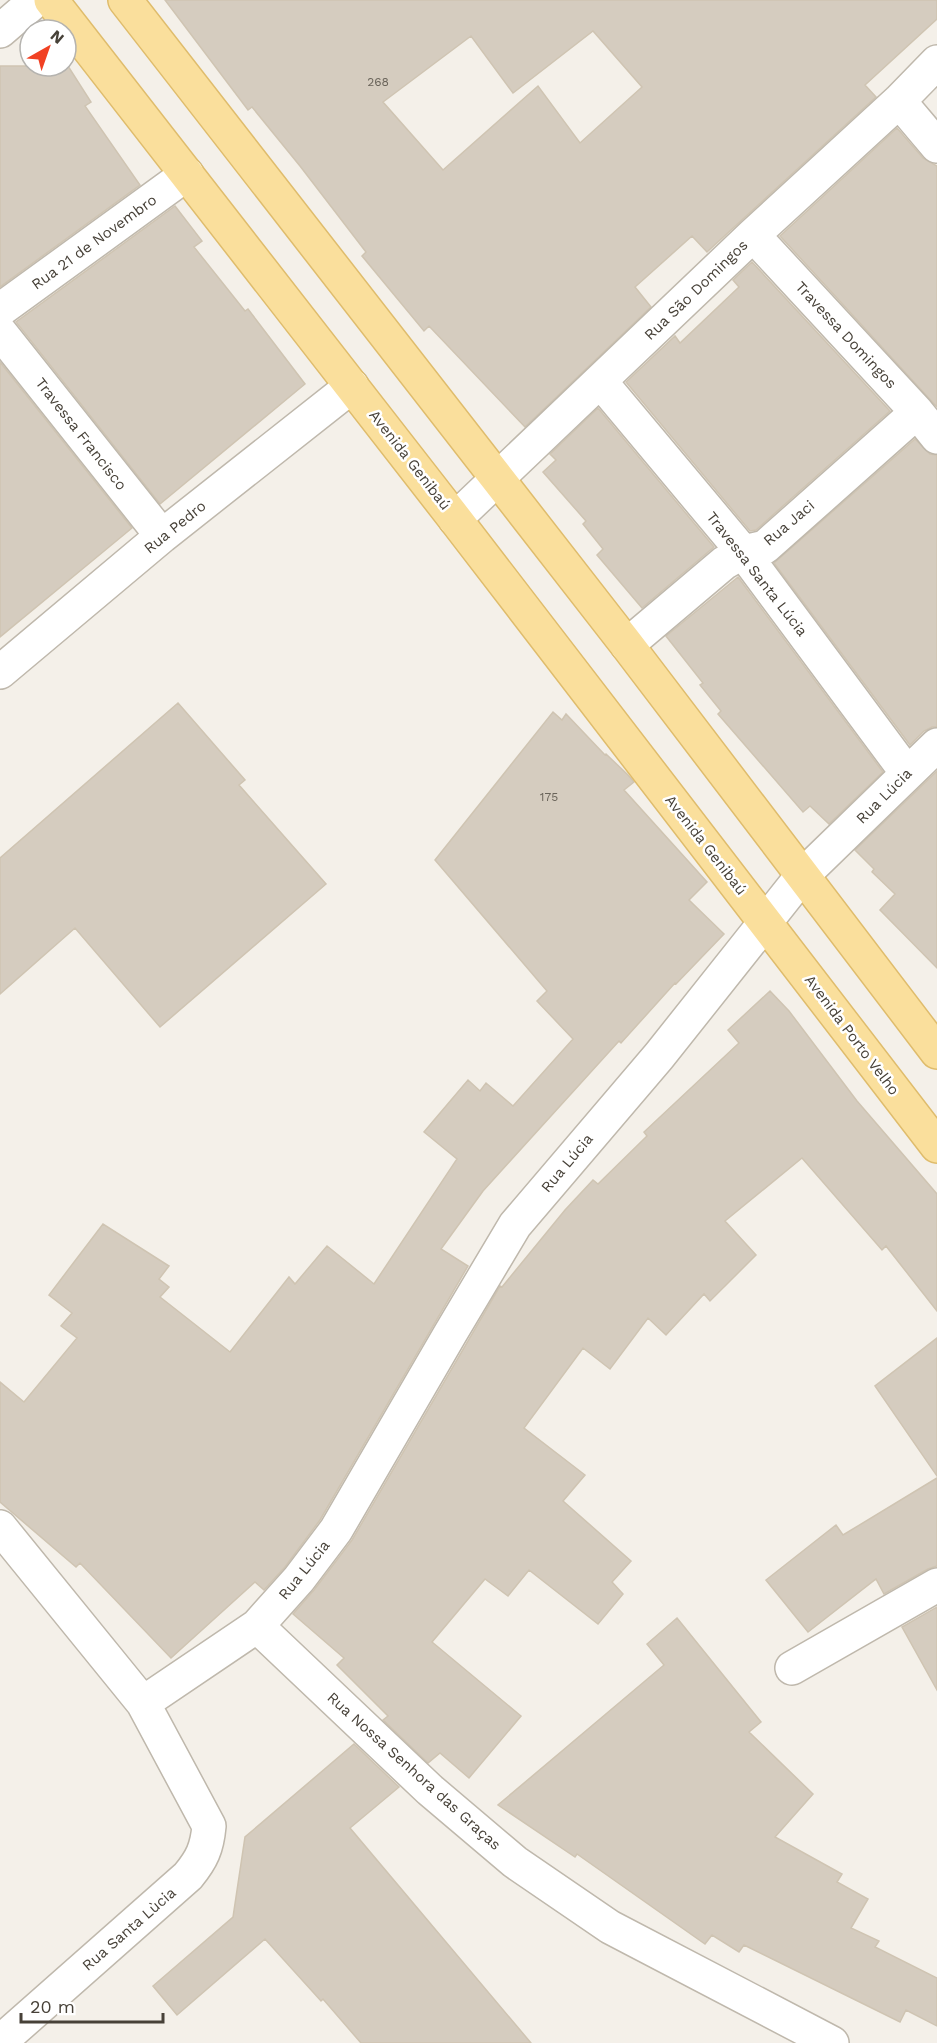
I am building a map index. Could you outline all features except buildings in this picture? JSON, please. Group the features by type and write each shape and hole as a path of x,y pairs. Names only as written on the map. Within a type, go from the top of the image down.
{"main road":[{"name":"Avenida Genibaú","path":"51,0 766,923"},
{"path":"126,0 627,645 937,1052"},
{"name":"Avenida Porto Velho","path":"766,923 937,1146"}],"street":[{"path":"0,30 36,0"},
{"name":"Rua São Domingos","path":"455,519 753,235 899,101 937,62"},
{"path":"899,101 937,146"},
{"name":"Rua 21 de Novembro","path":"0,310 187,174"},
{"name":"Travessa Domingos","path":"753,235 917,412 937,437"},
{"name":"Travessa Francisco","path":"0,332 162,536"},
{"name":"Travessa Santa Lúcia","path":"600,381 743,552 907,772"},
{"name":"Rua Pedro","path":"0,672 162,536 352,386"},
{"name":"Rua Jaci","path":"627,645 724,563 743,552 765,546 917,412"},
{"name":"Rua Lúcia","path":"257,1626 299,1579 336,1530 515,1225 659,1056 802,876 937,745"},
{"path":"0,1527 143,1704 257,1626"},
{"path":"792,1668 937,1585"},
{"name":"Rua Nossa Senhora das Graças","path":"257,1626 430,1790 515,1862 610,1927 832,2043"},
{"name":"Rua Santa Lùcia","path":"0,2042 188,1876 201,1860 209,1826 143,1704"}]}
